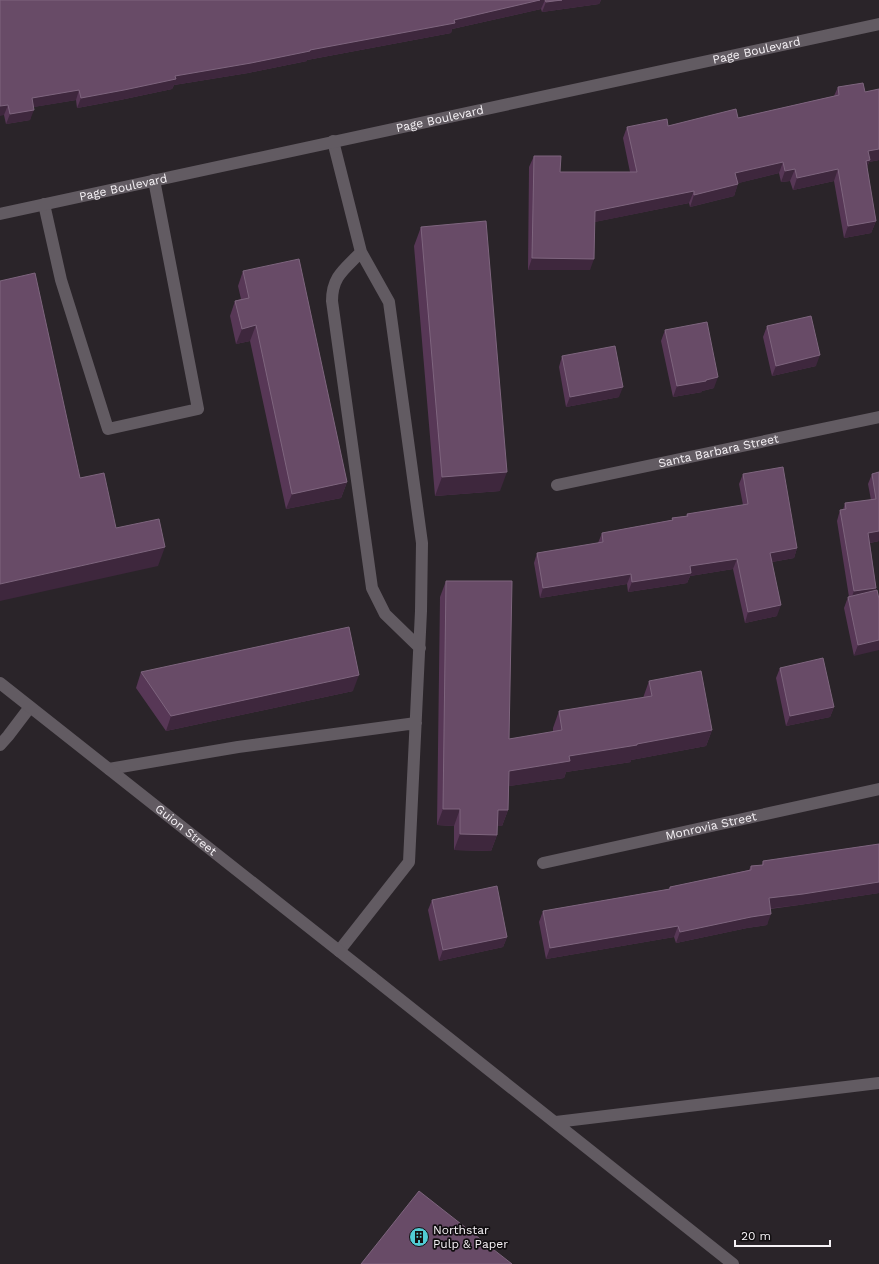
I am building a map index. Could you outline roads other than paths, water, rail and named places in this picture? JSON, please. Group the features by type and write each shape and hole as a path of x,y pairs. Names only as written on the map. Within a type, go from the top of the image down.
{"street":[{"name":"Page Boulevard","path":"0,214 879,24"},
{"path":"333,141 361,252 389,302 422,543 420,648 409,862 339,951"},
{"path":"44,204 61,280 108,429 198,408 154,180"},
{"path":"361,252 336,278 332,290 332,301 372,588 385,614 420,648"},
{"name":"Santa Barbara Street","path":"557,486 879,417"},
{"name":"Guion Street","path":"0,683 556,1122 733,1264"},
{"path":"0,745 30,707"},
{"path":"108,769 238,747 416,723"},
{"name":"Monrovia Street","path":"543,863 879,789"},
{"path":"556,1122 879,1083"}],"place":[{"name":"Northstar Pulp & Paper","path":"419,1237"}]}
